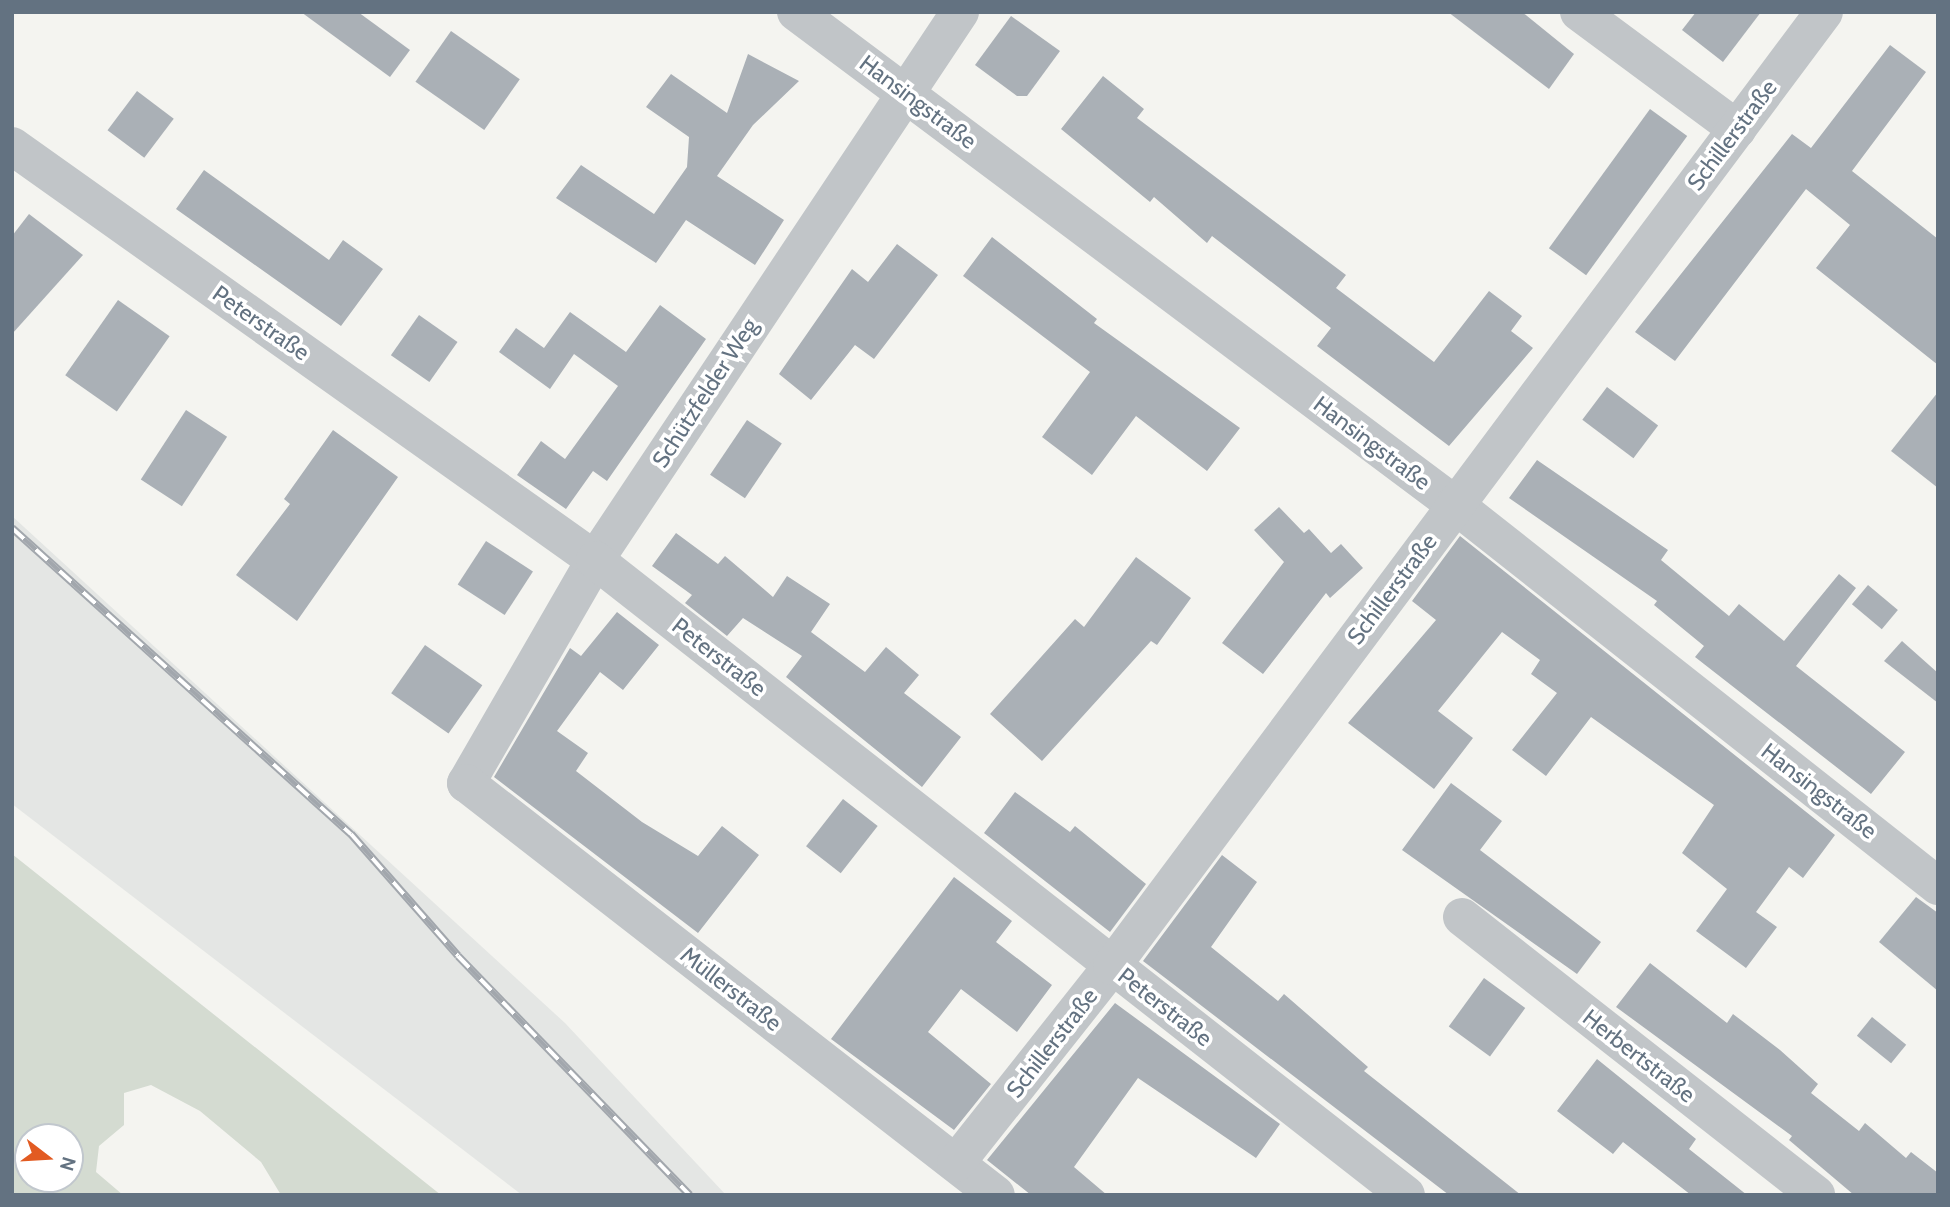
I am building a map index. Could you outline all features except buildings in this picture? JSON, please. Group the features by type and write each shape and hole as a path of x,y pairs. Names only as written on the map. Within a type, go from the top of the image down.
{"street":[{"name":"Hansingstraße","path":"796,12 1454,504 1938,886"},
{"name":"Schützfelder Weg","path":"466,783 595,560 960,12"},
{"path":"1579,12 1737,129"},
{"name":"Schillerstraße","path":"956,1163 1112,966 1454,504 1824,12"},
{"name":"Peterstraße","path":"12,146 595,560 1406,1195"},
{"name":"Müllerstraße","path":"466,783 996,1195"},
{"name":"Herbertstraße","path":"1462,917 1816,1195"}],"shaded area":[{"path":"12,516 565,1023 726,1195 522,1195 12,804"},
{"path":"12,854 441,1195 281,1195 261,1162 200,1111 151,1085 124,1093 124,1125 99,1146 96,1172 123,1195 12,1195"}],"railway":[{"path":"12,528 351,834 458,956 690,1195"}]}
